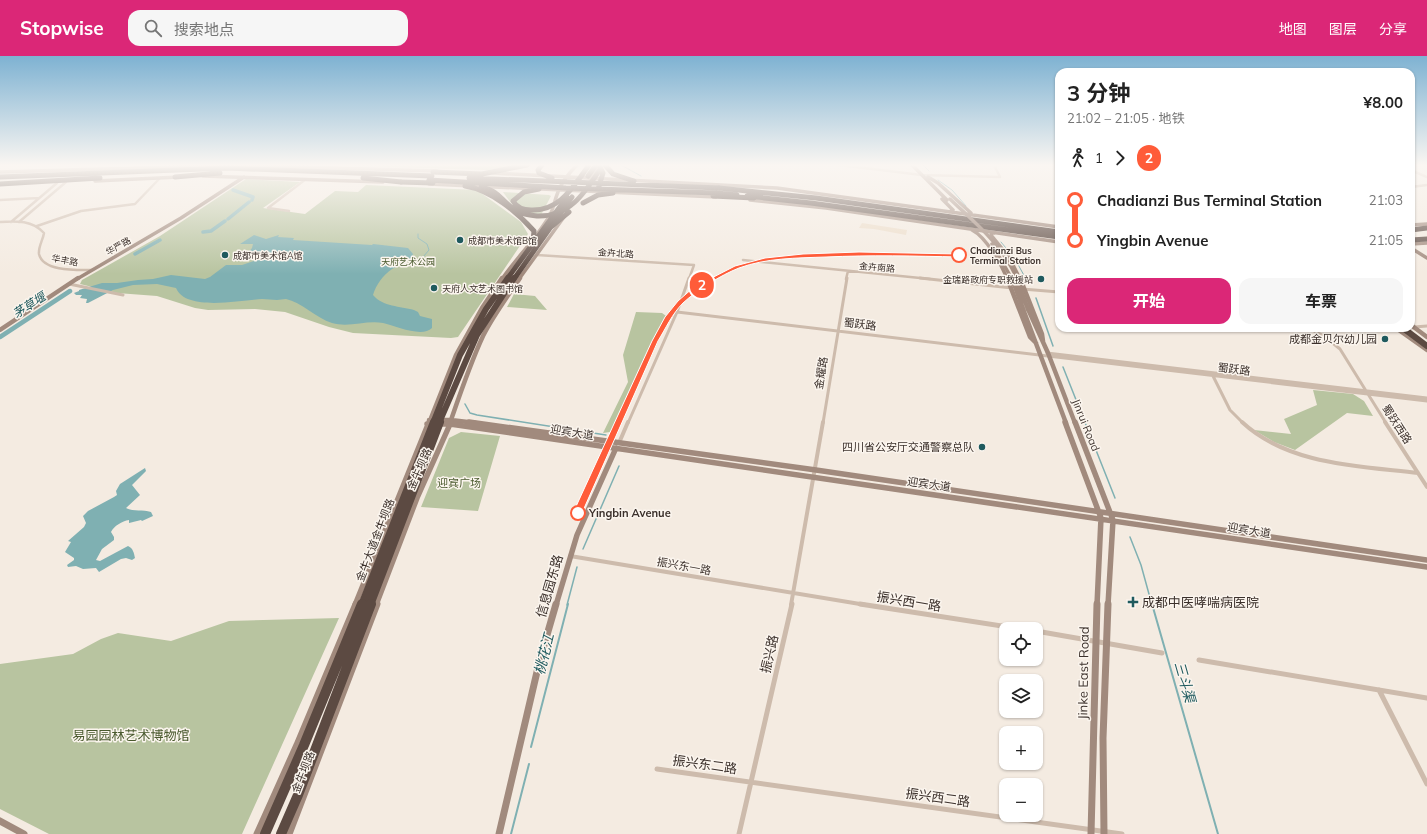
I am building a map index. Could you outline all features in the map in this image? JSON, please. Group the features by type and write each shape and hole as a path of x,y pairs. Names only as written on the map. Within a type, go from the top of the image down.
{"highway":[{"path":"498,201 532,228 534,232 533,242"},
{"path":"506,201 511,207 521,214 546,216 562,212 577,201"},
{"path":"513,201 517,207 523,209 540,210 554,206 561,201"},
{"path":"523,262 533,242 564,201"},
{"path":"523,262 571,201"},
{"path":"552,226 586,201"},
{"path":"792,201 811,203"},
{"path":"798,201 1055,237"},
{"path":"840,201 1055,231"},
{"path":"1415,228 1427,228"},
{"path":"1415,235 1427,234"},
{"path":"1415,240 1427,239"},
{"name":"金牛大道金牛坝路","path":"265,834 304,746 358,614 460,355 471,336 523,262"},
{"name":"金牛大道金牛坝路","path":"282,834 298,796 434,422 491,307"},
{"path":"1408,332 1426,345"},
{"path":"1415,332 1426,345"}],"main road":[{"name":"华严路","path":"0,330 69,284 207,201"},
{"name":"金牛坝路","path":"257,834 297,745 434,422 456,355 482,308 516,259 533,240 551,212 555,201"},
{"name":"金牛坝路","path":"289,834 417,498 450,422 481,341 503,303 575,201"},
{"path":"769,201 1055,241"},
{"path":"872,201 1055,226"},
{"path":"944,201 953,210 949,212"},
{"path":"951,201 999,253 1010,273 1025,309"},
{"path":"958,201 968,211 978,216"},
{"path":"1415,227 1427,224"},
{"name":"Jinrui Road","path":"968,228 976,232 992,251 1004,271 1030,337 1037,344"},
{"name":"Jinrui Road","path":"1000,233 990,234 1010,257 1042,334 1043,344"},
{"path":"1415,244 1427,242"},
{"path":"1415,250 1427,258"},
{"path":"482,308 503,303"},
{"name":"Jinrui Road","path":"1025,309 1048,355 1112,517"},
{"name":"Jinrui Road","path":"1025,309 1040,354 1100,515"},
{"path":"1415,330 1427,337"},
{"path":"1403,332 1426,345"},
{"path":"464,341 471,336"},
{"name":"迎宾大道","path":"434,422 450,422 617,446 815,478 1100,515"},
{"name":"迎宾大道","path":"617,446 816,470 1427,567"},
{"name":"信息园东路","path":"499,834 540,659 570,556 577,535 617,446"},
{"name":"Jinke East Road","path":"1092,832 1100,515"},
{"name":"迎宾大道","path":"1112,517 1427,560"},
{"name":"Jinke East Road","path":"1104,832 1103,738 1112,517"},
{"path":"0,821 24,834"}],"street":[{"path":"11,222 35,201"},
{"path":"19,222 42,201"},
{"path":"0,222 19,222 37,226 81,211 135,204 138,201"},
{"path":"277,201 268,208 289,211"},
{"name":"华丰路","path":"37,226 44,233 44,239 38,252 40,259 47,264 72,270 92,270"},
{"name":"金卉北路","path":"537,254 694,265 677,312"},
{"name":"金卉南路","path":"743,260 1055,292"},
{"name":"金耀路","path":"815,478 837,330 848,271"},
{"path":"69,284 124,295"},
{"path":"617,446 677,312"},
{"name":"蜀跃路","path":"677,312 1040,354 1213,376 1427,398"},
{"path":"1415,327 1427,326"},
{"name":"蜀跃西路","path":"1316,332 1340,348 1366,392 1427,487"},
{"name":"蜀跃路","path":"1048,355 1366,392 1427,401"},
{"path":"1213,376 1232,412 1242,424 1274,444 1307,457 1418,473"},
{"name":"振兴路","path":"739,834 794,594 815,478"},
{"name":"振兴东一路","path":"570,556 794,594"},
{"name":"振兴西一路","path":"794,594 999,626"},
{"path":"1043,632 1096,640 1162,653"},
{"path":"1199,660 1427,698"},
{"path":"1379,690 1427,784"},
{"name":"振兴东二路","path":"657,769 751,782"},
{"name":"振兴西二路","path":"751,782 1092,832 1122,834"}],"green space":[{"name":"天府艺术公园","path":"212,201 273,201 263,208 305,214 322,201 493,201 521,222 528,234 458,337 451,338 353,333 329,327 285,312 255,309 208,310 195,308 157,296 117,293 80,284 82,280 160,236"},
{"path":"510,201 548,201 541,215 523,211"},
{"path":"514,294 535,296 547,310 507,307"},
{"path":"636,312 662,313 669,318 617,431 603,433 628,382 623,355"},
{"path":"1313,390 1353,394 1364,401 1373,416 1347,413 1295,450 1274,442 1254,430 1291,434 1284,419 1317,405"},
{"name":"迎宾广场","path":"461,432 500,436 478,511 421,507 449,438"},
{"name":"易园园林艺术博物馆","path":"339,618 242,834 49,834 0,809 0,664 73,654 101,639 118,633 171,641 229,621"}],"shaded area":[{"path":"862,223 907,230 906,235 874,229 859,228"}],"water":[{"path":"254,235 266,239 279,235 278,237 294,238 293,240 373,244 408,248 413,254 412,257 386,274 378,284 373,295 382,302 392,306 414,310 418,312 420,316 432,319 432,328 428,331 416,332 377,322 345,325 338,324 326,321 297,303 286,299 262,299 215,303 202,302 191,300 182,295 176,288 157,284 133,285 113,290 88,303 86,303 87,299 80,298 82,295 76,295 74,293 102,283 153,279 171,275 205,279 226,265 242,265 257,260 258,257 248,253 253,244 240,244"},
{"path":"145,468 146,471 132,485 140,495 126,508 151,512 153,516 142,521 129,523 129,520 116,526 111,532 114,540 102,549 96,560 100,561 128,546 132,549 135,558 132,560 126,558 121,559 99,572 96,568 83,569 76,566 68,567 67,565 74,560 74,558 65,552 71,542 68,541 84,527 86,523 83,516 88,511 117,495 116,491 120,484"}],"waterway":[{"name":"三斗渠","path":"962,201 966,206"},
{"name":"茅草堰","path":"228,219 249,202"},
{"name":"茅草堰","path":"203,232 211,231 225,221"},
{"path":"408,264 423,257 429,250 427,244 418,238 418,234"},
{"name":"茅草堰","path":"135,254 160,240"},
{"name":"三斗渠","path":"1001,242 1015,259 1026,279"},
{"name":"茅草堰","path":"0,337 70,291"},
{"name":"三斗渠","path":"1036,298 1053,346"},
{"name":"三斗渠","path":"1063,367 1115,498"},
{"name":"桃花江","path":"465,404 470,413 477,415 606,435"},
{"name":"桃花江","path":"583,549 619,466"},
{"name":"三斗渠","path":"1130,537 1141,565 1152,605"},
{"name":"桃花江","path":"567,605 577,567"},
{"name":"桃花江","path":"531,747 568,604"},
{"name":"三斗渠","path":"1152,604 1218,834"},
{"name":"桃花江","path":"511,834 529,764"}],"metro line":[{"name":"2","path":"578,513 607,445 655,341 669,317 680,303 696,288 737,267 765,260 803,256 859,254 959,255"}],"place":[{"name":"成都市美术馆B馆","path":"460,240"},
{"name":"成都市美术馆A馆","path":"225,255"},
{"name":"Chadianzi Bus Terminal Station","path":"959,255"},
{"name":"金瑞路政府专职救援站","path":"1041,279"},
{"name":"天府人文艺术图书馆","path":"434,288"},
{"name":"成都金贝尔幼儿园","path":"1385,339"},
{"name":"四川省公安厅交通警察总队","path":"982,447"},
{"name":"Yingbin Avenue","path":"578,513"},
{"name":"成都中医哮喘病医院","path":"1133,602"}]}
